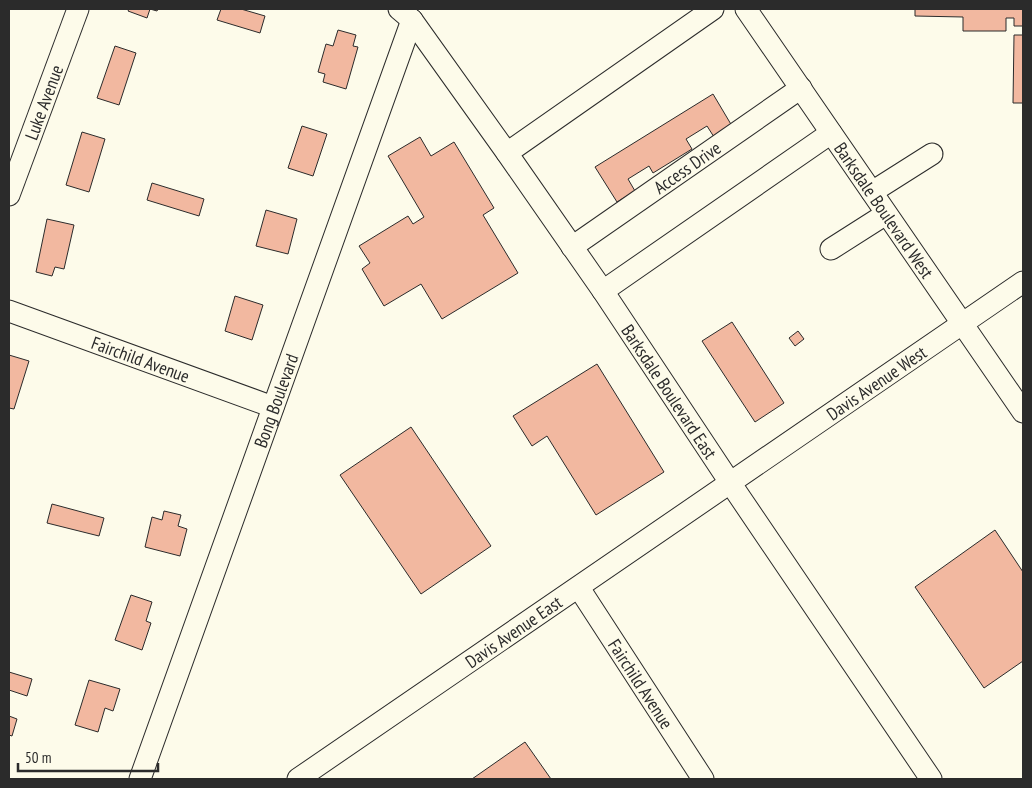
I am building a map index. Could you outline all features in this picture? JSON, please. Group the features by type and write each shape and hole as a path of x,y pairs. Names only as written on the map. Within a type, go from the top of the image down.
{"street":[{"name":"Luke Avenue","path":"9,195 78,9"},
{"path":"507,153 713,9"},
{"name":"Barksdale Boulevard West","path":"746,9 1023,412"},
{"name":"Barksdale Boulevard East","path":"406,14 507,153 572,247 730,484 931,779"},
{"name":"Bong Boulevard","path":"140,779 273,407 406,14"},
{"name":"Access Drive","path":"572,247 801,88"},
{"path":"602,291 831,134"},
{"path":"872,192 932,154"},
{"path":"831,249 886,214"},
{"name":"Davis Avenue West","path":"730,484 1023,282"},
{"name":"Fairchild Avenue","path":"9,311 273,407"},
{"name":"Davis Avenue East","path":"298,779 730,484"},
{"name":"Fairchild Avenue","path":"579,588 703,779"}],"building":[{"path":"129,9 150,9 147,18 128,11"},
{"path":"221,9 241,9 265,16 260,33 217,20"},
{"path":"915,9 1023,9 1023,26 1014,26 1014,18 1006,18 1006,31 963,31 963,17 915,16"},
{"path":"338,30 356,35 353,46 358,47 346,89 323,82 325,74 318,72 326,44 333,46"},
{"path":"1014,35 1023,35 1023,103 1013,103"},
{"path":"115,46 136,53 119,105 97,98"},
{"path":"713,94 732,126 714,137 707,126 686,139 692,149 653,173 649,166 628,179 635,191 617,202 595,167"},
{"path":"302,126 327,134 313,176 288,168"},
{"path":"82,132 105,139 89,192 66,185"},
{"path":"420,137 431,156 454,142 494,208 483,215 518,273 442,319 421,284 384,306 362,269 370,263 359,246 408,216 413,224 424,217 388,156"},
{"path":"152,183 204,199 199,216 147,200"},
{"path":"266,210 297,219 288,254 256,246"},
{"path":"47,219 74,225 64,269 55,267 52,276 36,272"},
{"path":"235,296 263,305 252,340 225,331"},
{"path":"732,322 784,403 755,422 702,341"},
{"path":"798,331 804,339 795,346 789,338"},
{"path":"9,355 29,361 14,409 9,408"},
{"path":"597,364 664,472 596,515 547,436 532,446 513,416"},
{"path":"411,427 491,546 421,594 340,475"},
{"path":"52,504 104,518 99,536 47,523"},
{"path":"164,511 181,515 178,526 187,529 180,556 145,547 152,517 162,520"},
{"path":"995,530 1023,572 1023,661 984,688 915,587"},
{"path":"131,595 152,602 146,621 151,623 142,650 115,640"},
{"path":"9,672 32,679 27,696 9,690"},
{"path":"89,680 120,689 113,711 105,708 98,732 75,725"},
{"path":"9,716 17,719 12,736 9,735"},
{"path":"525,742 551,779 472,779"}]}
